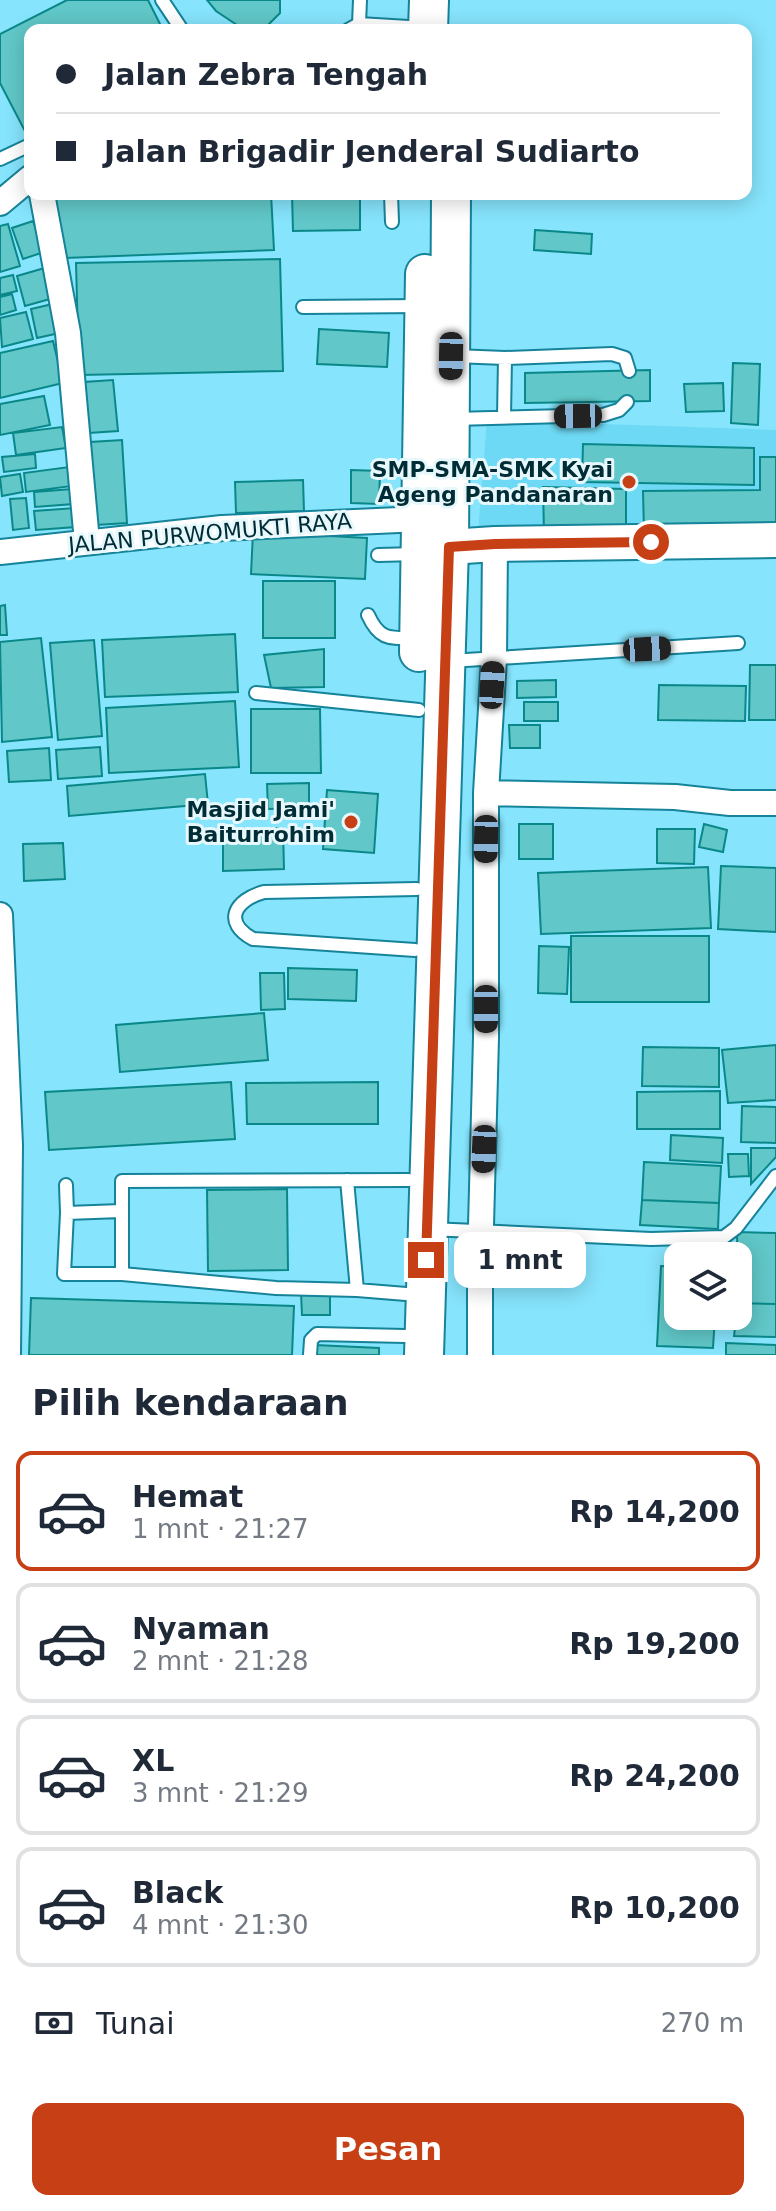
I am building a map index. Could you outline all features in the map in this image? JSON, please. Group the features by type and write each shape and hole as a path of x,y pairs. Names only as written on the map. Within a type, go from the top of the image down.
{"main road":[{"path":"411,1349 427,1229 440,653 430,540 426,200"},
{"path":"430,540 449,419 451,200"},
{"path":"411,1349 406,1294 419,710 440,653"}],"street":[{"path":"0,203 24,183"},
{"path":"43,200 68,333 87,542"},
{"name":"JALAN PURWOMUKTI RAYA","path":"0,552 261,525 430,540"},
{"path":"430,540 495,544 776,540"},
{"path":"480,1355 486,1038 486,793 495,544"},
{"path":"486,793 675,797 730,803 776,803"},
{"path":"0,915 10,1145 5,1244 8,1355"}],"lane":[{"path":"162,0 178,24"},
{"path":"354,24 360,0"},
{"path":"381,24 438,18"},
{"path":"0,159 24,148"},
{"path":"391,200 392,222"},
{"path":"303,307 425,306"},
{"path":"451,356 505,358 612,354 625,358 629,371"},
{"path":"504,417 505,358"},
{"path":"449,419 603,415 619,410 627,402"},
{"path":"378,555 430,540"},
{"path":"368,615 375,629 385,637 440,653 489,658 738,643"},
{"path":"256,693 419,710"},
{"path":"415,950 253,939 242,932 236,918 237,906 246,897 264,892 417,889"},
{"path":"427,1229 651,1239 724,1237 736,1228 776,1176"},
{"path":"347,1180 357,1290"},
{"path":"122,1274 122,1181 409,1180"},
{"path":"66,1185 64,1274 122,1274 276,1288 406,1294"},
{"path":"67,1213 121,1211"},
{"path":"310,1355 311,1340 317,1334 411,1349"}],"shaded area":[{"name":"SMP-SMA-SMK Kyai Ageng Pandanaran","path":"487,420 776,430 776,537 478,533"}],"building":[{"path":"67,0 148,0 160,24 24,24 24,129 0,83 0,34"},
{"path":"207,0 280,0 280,13 269,24 236,24 216,11"},
{"path":"53,200 271,200 274,250 65,258"},
{"path":"292,200 360,200 360,230 293,231"},
{"path":"33,221 44,252 23,259 12,228"},
{"path":"8,224 20,266 0,272 0,226"},
{"path":"535,230 592,234 591,254 534,250"},
{"path":"280,259 283,371 79,375 76,263"},
{"path":"48,267 57,297 25,306 17,276"},
{"path":"13,275 17,291 0,295 0,278"},
{"path":"12,294 16,310 0,315 0,297"},
{"path":"57,303 64,332 37,338 31,309"},
{"path":"26,312 33,339 2,347 0,318"},
{"path":"319,329 389,333 387,367 317,364"},
{"path":"53,341 63,383 0,398 0,353"},
{"path":"733,363 760,364 758,425 731,423"},
{"path":"650,370 650,401 525,403 525,373"},
{"path":"113,380 118,431 89,433 84,382"},
{"path":"723,383 724,411 686,412 684,384"},
{"path":"44,396 50,425 0,435 0,404"},
{"path":"62,427 66,448 16,455 13,433"},
{"path":"122,440 127,523 96,525 90,442"},
{"path":"583,444 754,448 754,485 582,482"},
{"path":"35,454 36,468 4,472 2,457"},
{"path":"760,457 776,457 776,532 644,532 643,491 760,490"},
{"path":"69,467 72,486 26,492 24,473"},
{"path":"351,470 380,471 379,504 351,503"},
{"path":"20,474 23,492 2,496 0,477"},
{"path":"303,480 304,511 236,513 235,482"},
{"path":"543,487 626,489 626,532 544,533"},
{"path":"72,489 74,504 35,507 34,492"},
{"path":"26,498 29,528 13,530 10,499"},
{"path":"75,508 76,527 36,530 34,511"},
{"path":"253,532 367,538 365,579 251,574"},
{"path":"263,581 335,581 335,638 263,638"},
{"path":"5,605 7,635 0,635 0,606"},
{"path":"235,634 238,692 105,697 102,640"},
{"path":"41,638 52,737 2,742 0,642"},
{"path":"94,640 102,736 58,740 50,643"},
{"path":"324,649 324,687 271,688 264,655"},
{"path":"750,665 776,665 776,720 749,720"},
{"path":"556,680 556,697 517,698 517,681"},
{"path":"659,685 746,686 745,721 658,720"},
{"path":"235,701 239,767 109,773 106,708"},
{"path":"524,702 558,702 558,721 524,721"},
{"path":"251,709 320,709 321,773 251,773"},
{"path":"509,725 540,725 540,748 510,748"},
{"path":"100,747 102,776 58,779 56,750"},
{"path":"49,748 51,780 9,782 7,751"},
{"path":"205,774 208,804 69,816 67,786"},
{"path":"309,783 309,808 268,809 267,784"},
{"name":"Masjid Jami' Baiturrohim","path":"327,790 378,794 374,853 323,849"},
{"path":"519,824 553,824 553,859 519,859"},
{"path":"704,824 727,830 723,852 699,847"},
{"path":"283,828 284,869 223,871 223,829"},
{"path":"657,829 695,829 694,864 657,863"},
{"path":"63,843 65,879 24,881 23,844"},
{"path":"721,866 776,868 776,932 718,929"},
{"path":"708,867 711,928 541,934 538,873"},
{"path":"571,936 709,936 709,1002 571,1002"},
{"path":"539,946 569,947 567,994 538,993"},
{"path":"288,968 357,970 356,1001 288,999"},
{"path":"260,973 284,973 285,1009 261,1010"},
{"path":"264,1013 268,1060 120,1072 116,1025"},
{"path":"776,1045 776,1100 728,1103 722,1050"},
{"path":"643,1047 719,1048 719,1087 642,1086"},
{"path":"231,1082 235,1139 49,1150 45,1092"},
{"path":"378,1082 378,1124 247,1124 246,1083"},
{"path":"720,1091 720,1129 637,1129 637,1092"},
{"path":"742,1106 776,1107 776,1143 741,1142"},
{"path":"671,1135 723,1138 722,1163 670,1160"},
{"path":"751,1148 776,1148 776,1157 751,1184"},
{"path":"728,1154 748,1154 749,1176 729,1177"},
{"path":"644,1162 721,1166 719,1203 642,1200"},
{"path":"287,1189 288,1270 208,1271 207,1190"},
{"path":"642,1200 719,1203 718,1229 640,1225"},
{"path":"737,1232 776,1233 776,1304 752,1303 752,1242 737,1242"},
{"path":"661,1266 664,1266 664,1330 714,1330 713,1348 657,1346"},
{"path":"301,1293 330,1293 330,1315 302,1315"},
{"path":"31,1298 294,1306 292,1355 29,1355"},
{"path":"752,1303 776,1304 776,1337 734,1336 735,1330 752,1330"},
{"path":"726,1343 776,1345 776,1355 726,1355"},
{"path":"315,1345 379,1348 379,1355 315,1355"}],"place":[{"name":"SMP-SMA-SMK Kyai Ageng Pandanaran","path":"629,482"},
{"name":"Masjid Jami' Baiturrohim","path":"351,822"}],"route":[{"path":"426,1260 449,547 651,542"}]}
